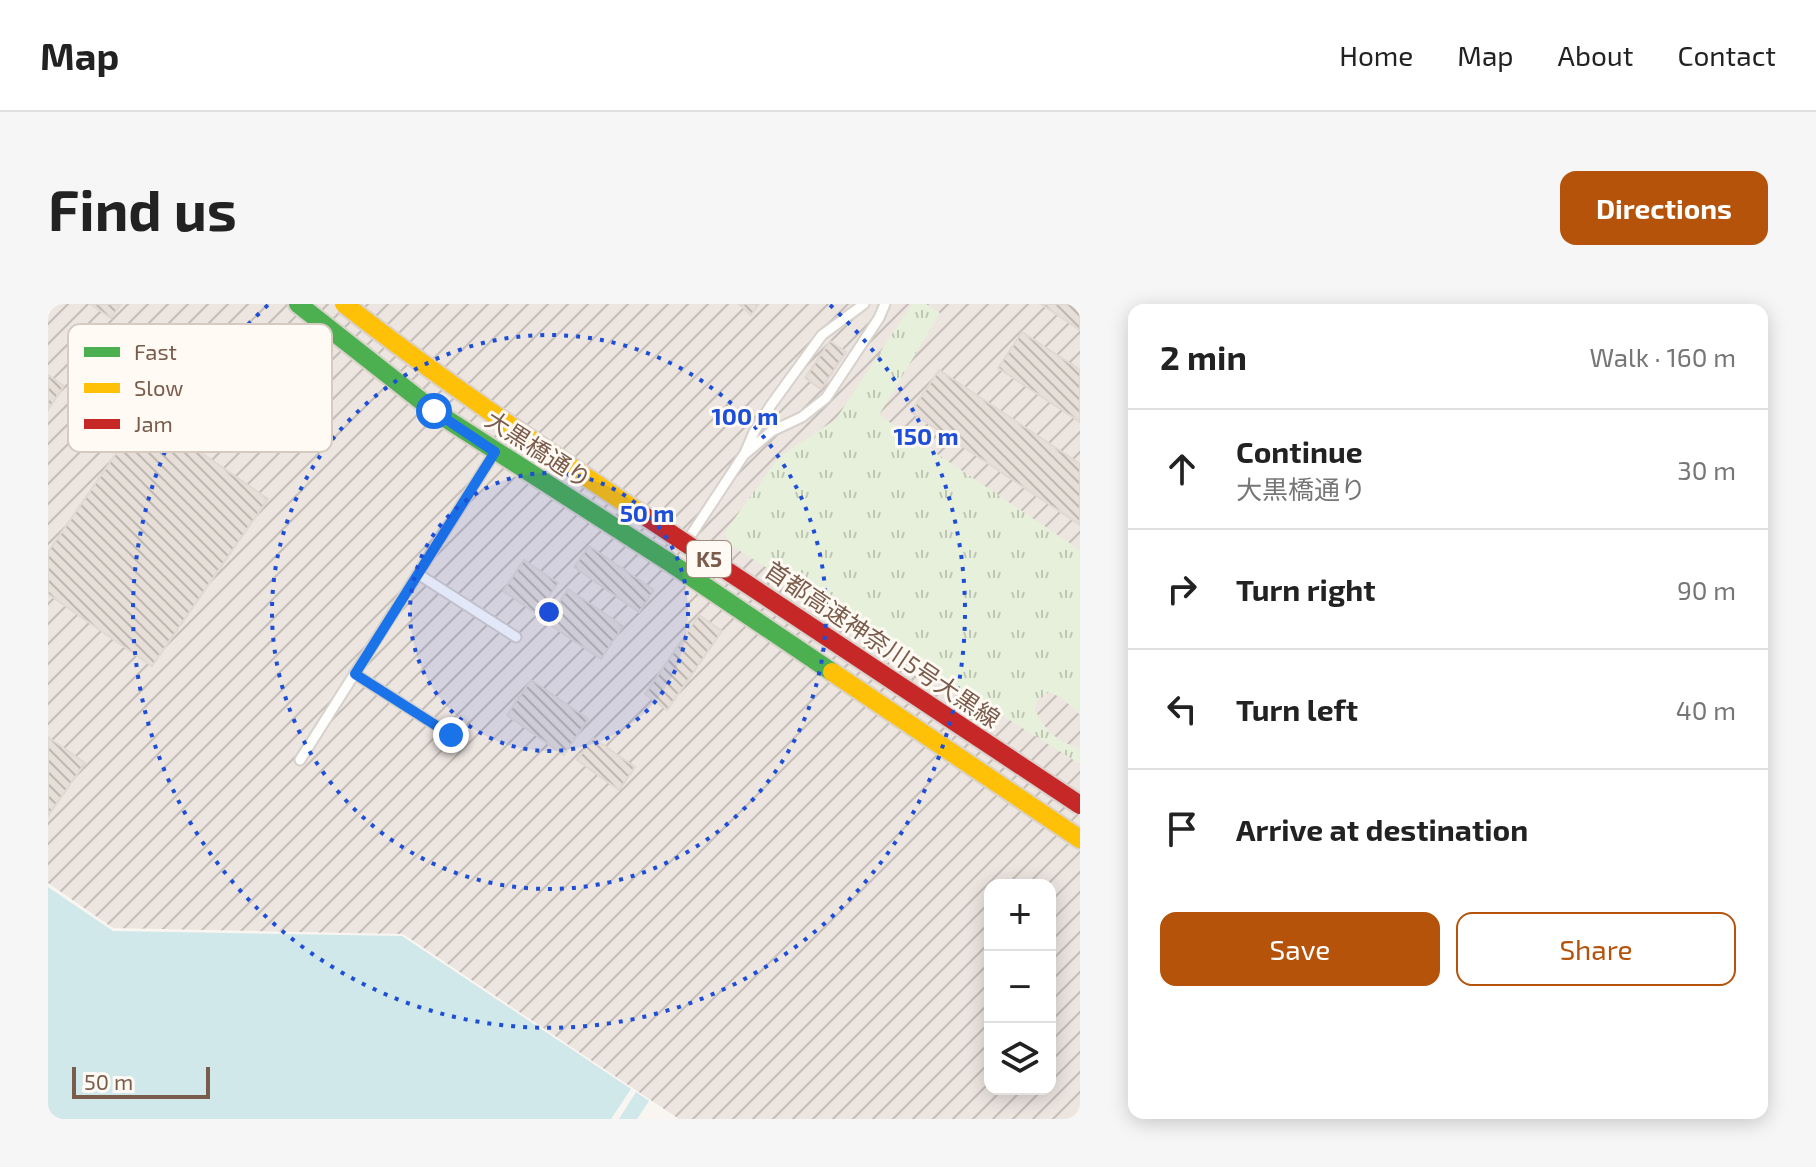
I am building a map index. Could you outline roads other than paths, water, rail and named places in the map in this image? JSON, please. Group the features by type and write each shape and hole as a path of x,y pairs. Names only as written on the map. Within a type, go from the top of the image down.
{"main road":[{"name":"大黒橋通り","path":"329,304 452,403 677,556 1080,839"},
{"name":"首都高速神奈川5号大黒線","path":"344,304 505,424 1080,805"},
{"name":"首都高速神奈川5号大黒線","path":"358,304 429,360 510,417 1080,797"},
{"name":"大黒橋通り","path":"307,307 328,324"},
{"name":"大黒橋通り","path":"332,327 434,411 495,452 677,556 1080,813"}],"lane":[{"path":"677,556 745,453 771,405 822,335 864,304"},
{"path":"745,453 772,431 802,417 826,398 872,330 885,304"},
{"path":"300,760 495,452"},
{"path":"418,574 516,637"},
{"path":"355,674 451,735"}],"water":[{"path":"48,887 113,931 402,936 631,1089 611,1119 48,1119"},
{"path":"636,1092 649,1101 637,1119 619,1119"}]}
